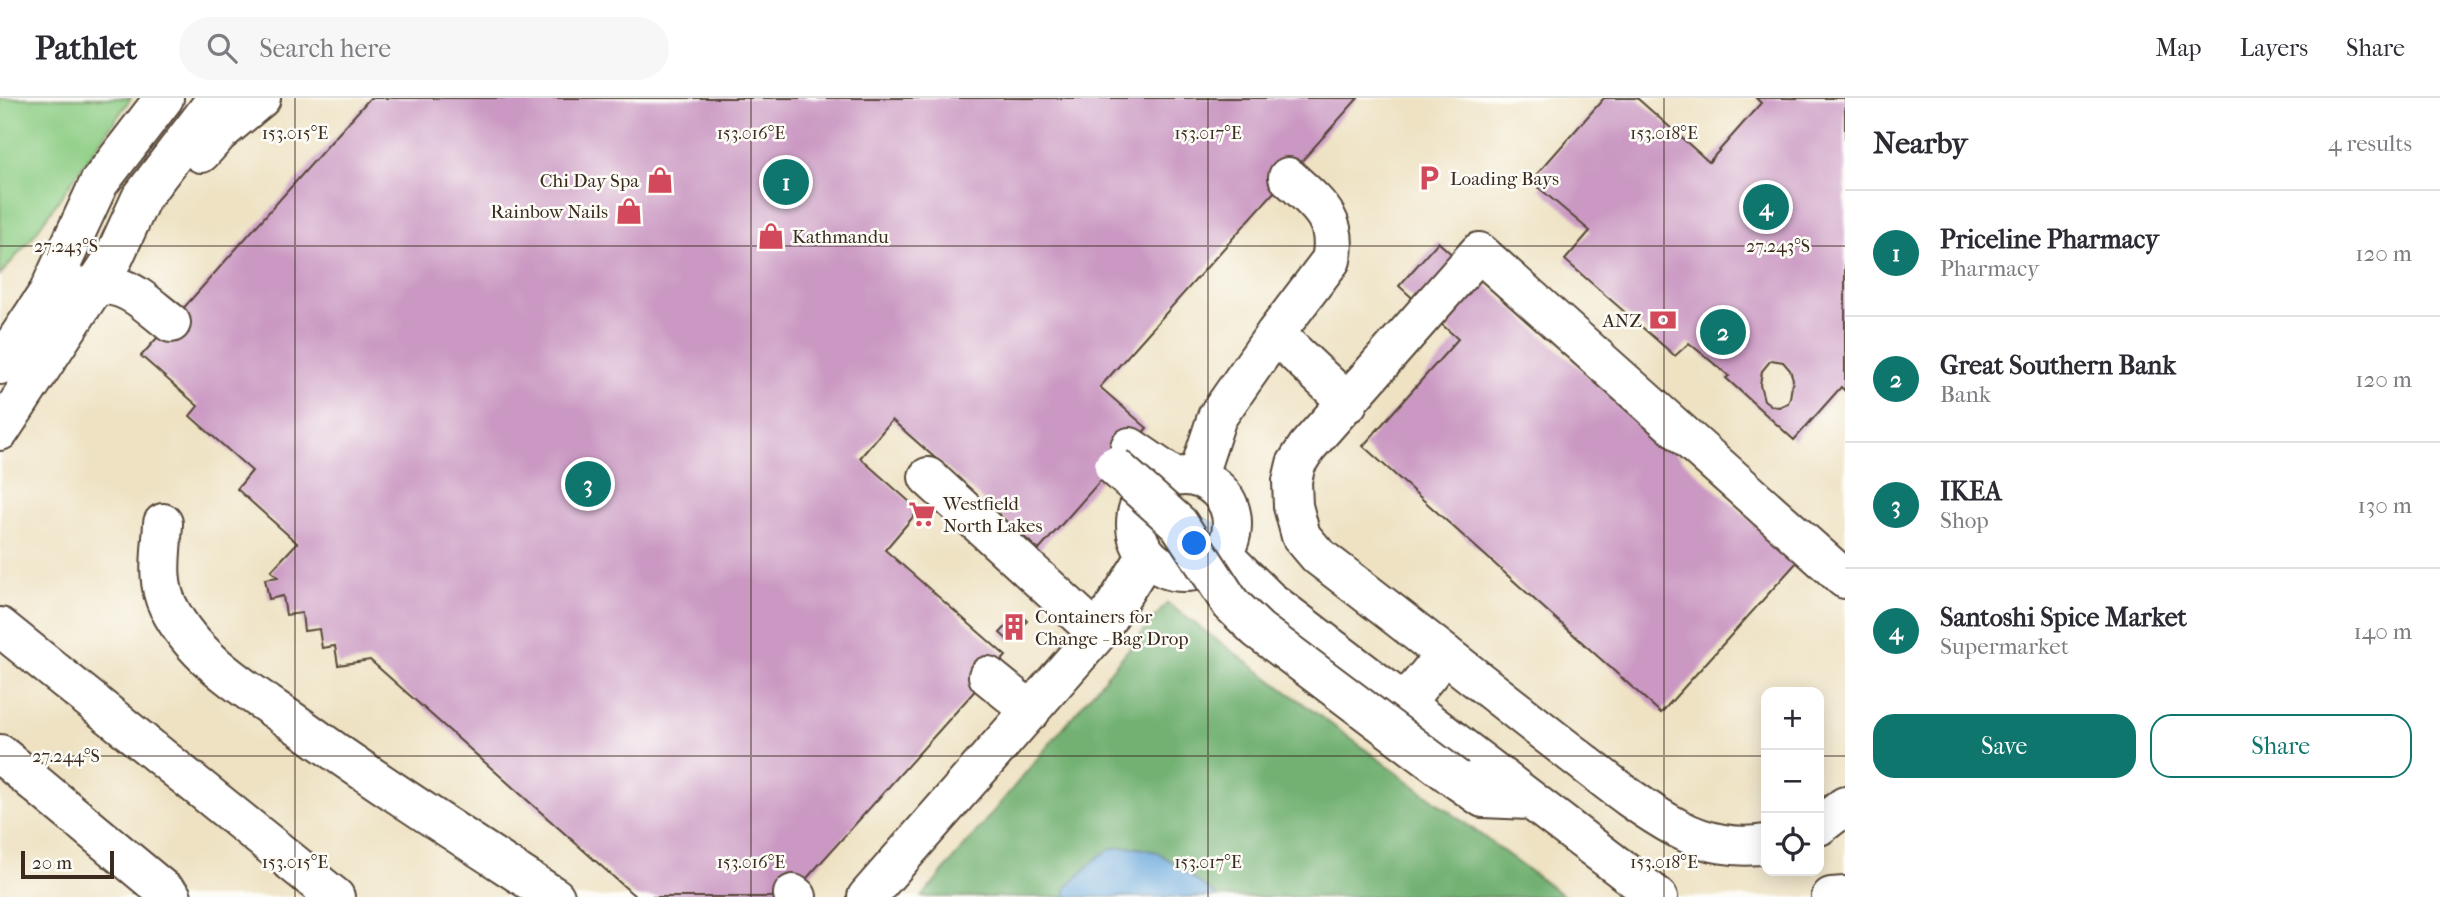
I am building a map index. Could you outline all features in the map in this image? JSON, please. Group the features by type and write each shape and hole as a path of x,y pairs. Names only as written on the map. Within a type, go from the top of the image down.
{"main road":[{"path":"0,431 62,305 99,183 164,98"},
{"path":"122,239 125,191 145,158 195,98"},
{"path":"0,365 62,305 97,284 114,257 141,198 217,98"},
{"path":"122,239 156,210 219,133 261,98"},
{"path":"1186,477 1217,417 1331,260 1335,246 1328,217 1288,177"},
{"path":"1761,845 1749,847 1712,842 1680,830 1594,769 1318,556 1301,536 1293,506 1292,481 1296,464 1307,447 1479,252 1845,579"},
{"path":"62,305 119,308 165,329 132,292 117,286 97,284"},
{"path":"1275,334 1348,403"},
{"path":"1121,458 1211,484 1223,496 1230,509 1232,525 1222,554 1199,570 1184,572 1164,567 1147,555 1139,541 1136,525 1138,508 1146,494 1158,483 1186,477"},
{"path":"1121,458 1121,474 1138,508"},
{"path":"1121,458 1175,519 1231,604 1258,630 1483,798 1530,800"},
{"path":"928,477 1098,634"},
{"path":"163,523 160,581 166,603 179,628 194,647 246,689 367,775 555,897"},
{"path":"1222,554 1269,600 1659,897"},
{"path":"867,897 1098,634 1147,555"},
{"path":"0,628 335,897"},
{"path":"1404,704 1445,654"},
{"path":"988,676 1031,710"},
{"path":"0,754 172,897"},
{"path":"1824,822 1845,806"},
{"path":"1830,897 1845,896"}],"green space":[{"path":"0,98 131,98 31,239 0,275"},
{"path":"1167,603 1565,897 922,897"}],"water":[{"path":"1133,847 1157,852 1218,897 1065,897 1067,887 1099,856 1112,848"}],"building":[{"path":"370,98 1358,98 1100,387 1147,428 1039,550 892,420 860,458 919,510 885,550 1006,656 790,897 636,897 370,660 338,665 335,646 322,648 319,629 304,631 302,613 286,615 283,596 269,599 265,579 278,577 271,571 297,543 237,489 252,471 190,416 198,406 141,356"},
{"path":"1604,98 1637,98 1709,162 1761,103 1756,98 1845,98 1845,391 1841,387 1794,440 1726,378 1729,376 1689,343 1675,356 1565,260 1590,231 1539,188 1545,182 1537,174","holes":["1771,360 1783,362 1793,379 1790,398 1788,403 1779,407 1772,406 1764,400 1760,385 1762,371"]},
{"path":"1438,242 1797,562 1661,713 1363,446 1458,339 1399,286"},
{"name":"Containers for Change - Bag Drop","path":"1019,613 1027,621 1009,641 1000,633"}],"place":[{"name":"Loading Bays","path":"1429,178"},
{"name":"Chi Day Spa","path":"660,180"},
{"name":"Priceline Pharmacy","path":"786,182"},
{"name":"Santoshi Spice Market","path":"1766,207"},
{"name":"Rainbow Nails","path":"629,211"},
{"name":"Kathmandu","path":"771,236"},
{"name":"ANZ","path":"1663,320"},
{"name":"Great Southern Bank","path":"1723,332"},
{"name":"IKEA","path":"588,484"},
{"name":"Westfield North Lakes","path":"922,514"},
{"name":"Containers for Change - Bag Drop","path":"1014,627"}]}
